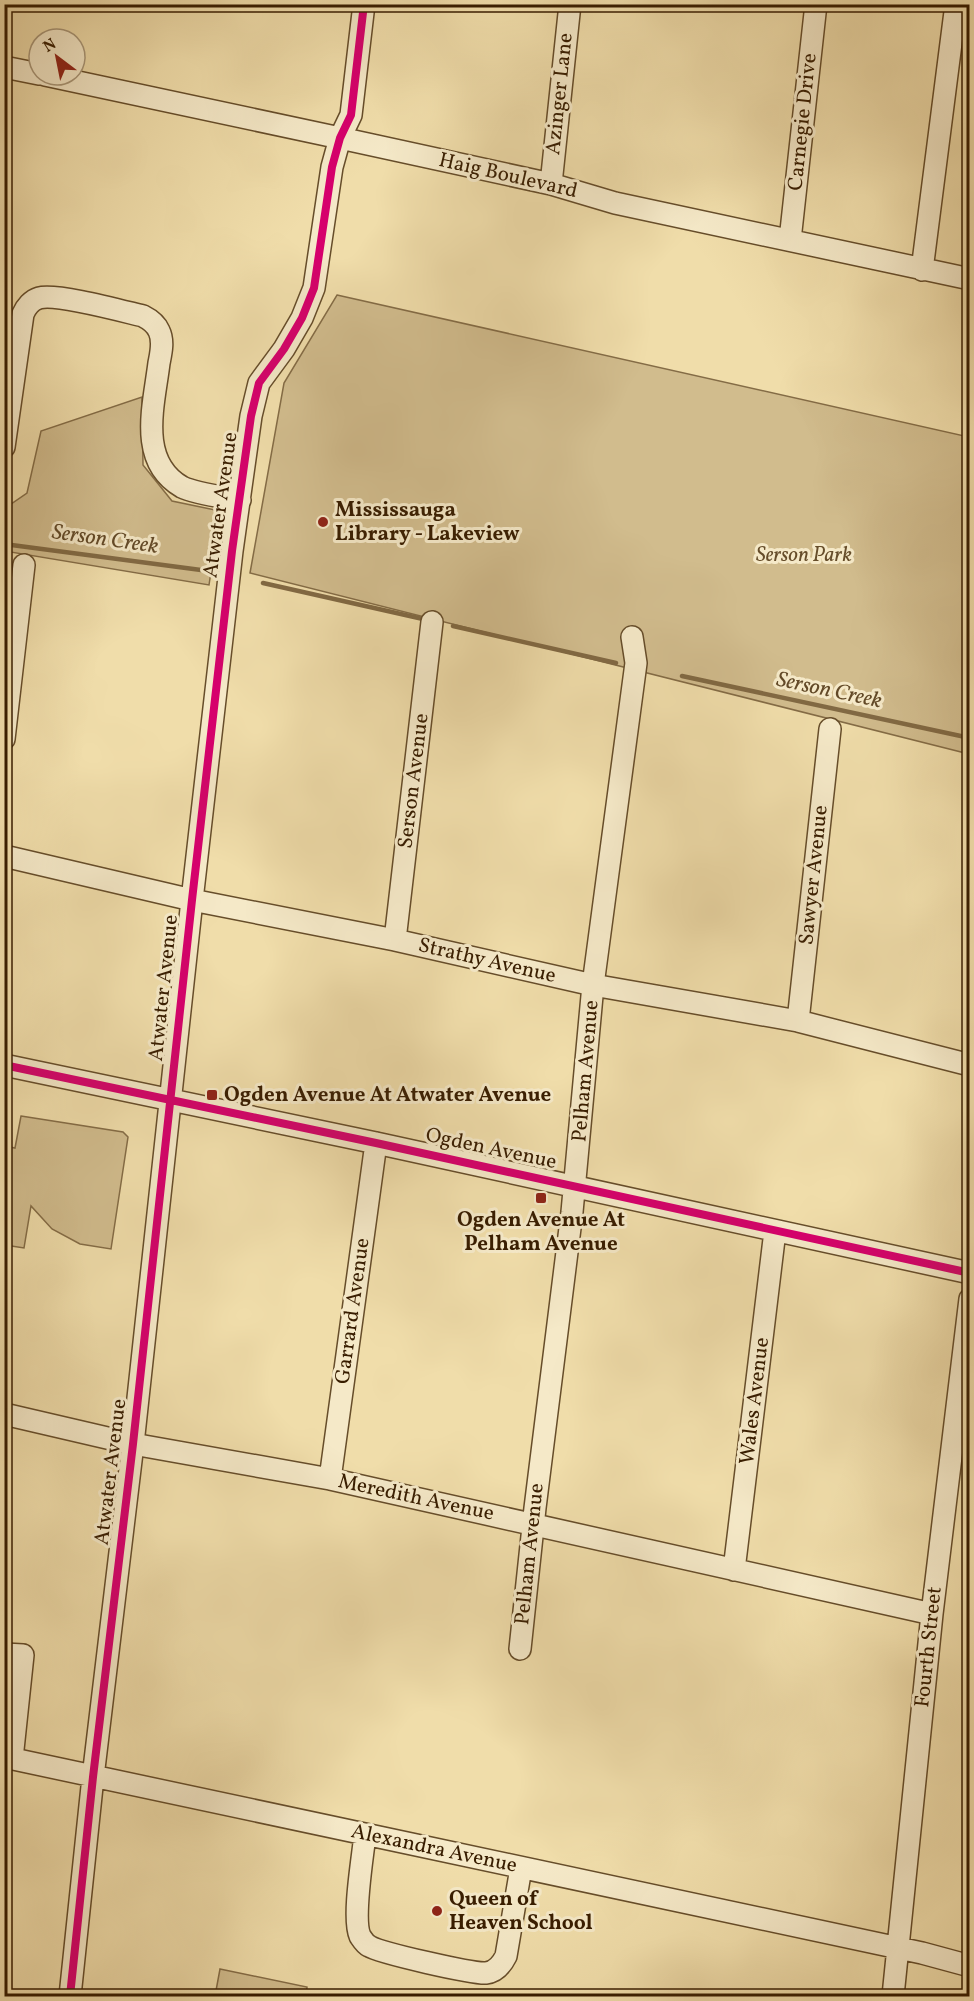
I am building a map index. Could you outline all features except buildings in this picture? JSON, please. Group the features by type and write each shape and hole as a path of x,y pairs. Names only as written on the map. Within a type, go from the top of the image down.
{"street":[{"name":"Atwater Avenue","path":"70,1996 232,551 256,392 263,377 296,328 314,288 332,167 340,138 351,115 364,4"},
{"name":"Azinger Lane","path":"551,184 570,4"},
{"name":"Carnegie Drive","path":"790,240 816,4"},
{"path":"922,270 956,4"},
{"path":"4,67 27,72"},
{"name":"Haig Boulevard","path":"87,84 551,184 615,203 969,279"},
{"path":"4,447 22,314 27,306 38,298 54,297 143,316 152,321 159,331 162,345 151,426 153,450 159,465 170,479 184,488 240,500"},
{"path":"4,739 24,565"},
{"name":"Serson Avenue","path":"395,940 432,622"},
{"name":"Pelham Avenue","path":"520,1649 533,1524 575,1186 593,985 636,663 632,637"},
{"name":"Sawyer Avenue","path":"798,1021 830,729"},
{"name":"Strathy Avenue","path":"4,856 192,900 395,940 593,985 798,1021 969,1065"},
{"name":"Ogden Avenue","path":"4,1065 376,1143 969,1273"},
{"name":"Garrard Avenue","path":"330,1479 376,1143"},
{"name":"Wales Avenue","path":"734,1570 775,1231"},
{"name":"Fourth Street","path":"893,1996 932,1614 969,1299"},
{"name":"Meredith Avenue","path":"4,1414 133,1444 330,1479 932,1614"},
{"path":"5,1654 23,1655 8,1758"},
{"name":"Alexandra Avenue","path":"8,1758 897,1948 969,1966"},
{"path":"365,1834 357,1922 361,1937 365,1942 381,1951 466,1971 487,1973 500,1966 506,1956 521,1868"}],"green space":[{"name":"Serson Park","path":"337,295 969,437 969,754 250,573 284,383"},
{"path":"142,397 143,465 172,501 220,511 209,585 11,552 5,604 4,509 27,493 41,431"},
{"path":"21,1116 123,1132 128,1137 111,1249 80,1244 52,1229 31,1206 24,1248 5,1245 5,1146 15,1148"},
{"path":"220,1969 307,1987 306,1996 215,1996"}],"waterway":[{"name":"Serson Creek","path":"4,544 201,570"},
{"name":"Serson Creek","path":"263,583 423,619"},
{"name":"Serson Creek","path":"453,626 616,663"},
{"name":"Serson Creek","path":"682,676 970,738"}],"cycle path":[{"path":"70,1996 192,900 232,551 251,416 259,383 284,349 302,318 314,288 332,167 340,138 351,115 364,4"},
{"path":"4,1065 376,1143 970,1273"}],"place":[{"name":"Mississauga Library - Lakeview","path":"323,522"},
{"name":"Ogden Avenue At Atwater Avenue","path":"212,1095"},
{"name":"Ogden Avenue At Pelham Avenue","path":"541,1198"},
{"name":"Queen of Heaven School","path":"437,1911"}]}
